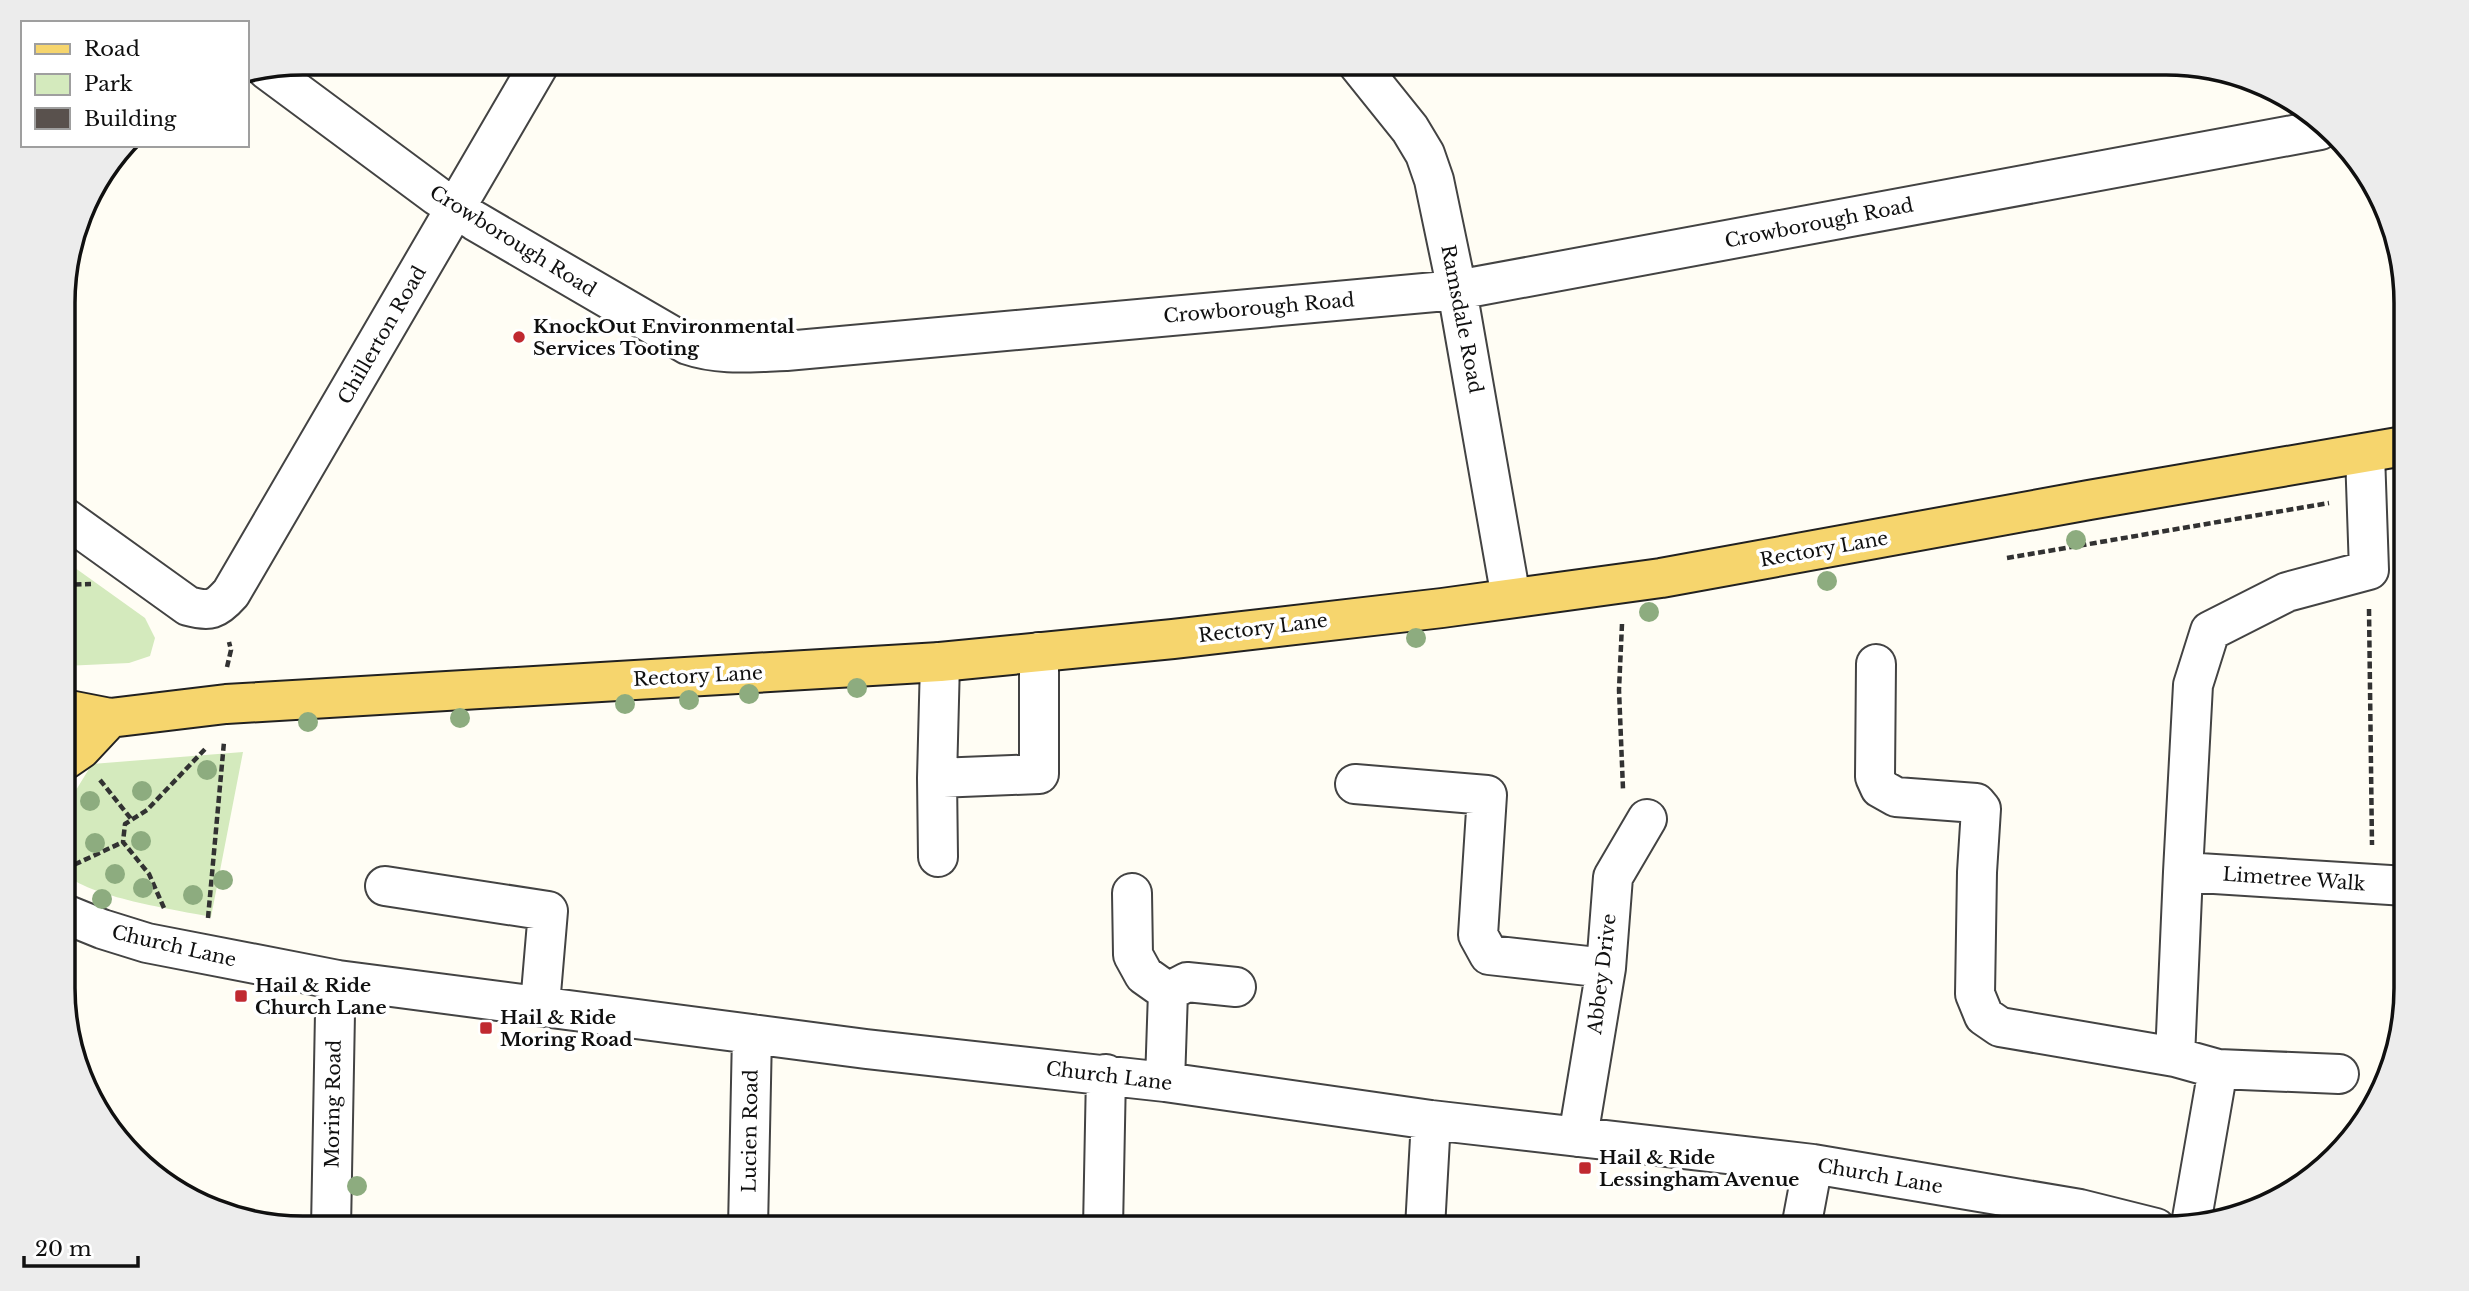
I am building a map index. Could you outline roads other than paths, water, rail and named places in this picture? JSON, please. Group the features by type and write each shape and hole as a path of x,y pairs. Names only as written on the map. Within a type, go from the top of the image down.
{"main road":[{"name":"Rectory Lane","path":"75,711 110,718 226,704 940,662 1173,639 1661,578 2394,448"},
{"path":"81,768 80,749 110,718"}],"street":[{"name":"Chillerton Road","path":"76,525 188,606 205,610 220,606 231,593 533,75"},
{"name":"Ramsdale Road","path":"1367,75 1410,129 1425,154 1434,180 1457,290 1510,598"},
{"name":"Crowborough Road","path":"276,77 456,208 499,236 688,345 708,352 786,351 1457,290 2315,131"},
{"path":"2175,1057 2193,685 2210,631 2287,592 2369,570 2365,454"},
{"path":"937,778 1039,774 1039,652"},
{"path":"938,857 940,662"},
{"path":"1876,664 1875,776 1880,788 1896,797 1976,803 1981,809 1975,994 1984,1016 2000,1027 2175,1057 2218,1069 2339,1074"},
{"path":"1355,784 1488,795 1478,935 1489,955 1606,968"},
{"name":"Abbey Drive","path":"1578,1137 1606,968 1614,877 1647,819"},
{"name":"Limetree Walk","path":"2183,872 2389,885"},
{"path":"385,886 548,911 540,1005"},
{"path":"1132,892 1133,955 1144,975 1168,992"},
{"name":"Church Lane","path":"75,918 147,943 338,980 866,1049 1106,1074 1430,1120 1813,1164 2064,1215"},
{"name":"Moring Road","path":"331,1216 338,980"},
{"path":"1168,992 1187,982 1236,987"},
{"path":"1165,1082 1168,992"},
{"name":"Lucien Road","path":"748,1216 752,1034"},
{"path":"2193,1213 2218,1069"},
{"path":"1103,1216 1106,1074"},
{"path":"1426,1215 1430,1120"},
{"path":"1803,1215 1813,1164"}],"place":[{"name":"KnockOut Environmental Services Tooting","path":"519,337"},
{"name":"Hail & Ride Church Lane","path":"241,996"},
{"name":"Hail & Ride Moring Road","path":"486,1028"},
{"name":"Hail & Ride Lessingham Avenue","path":"1585,1168"}]}
